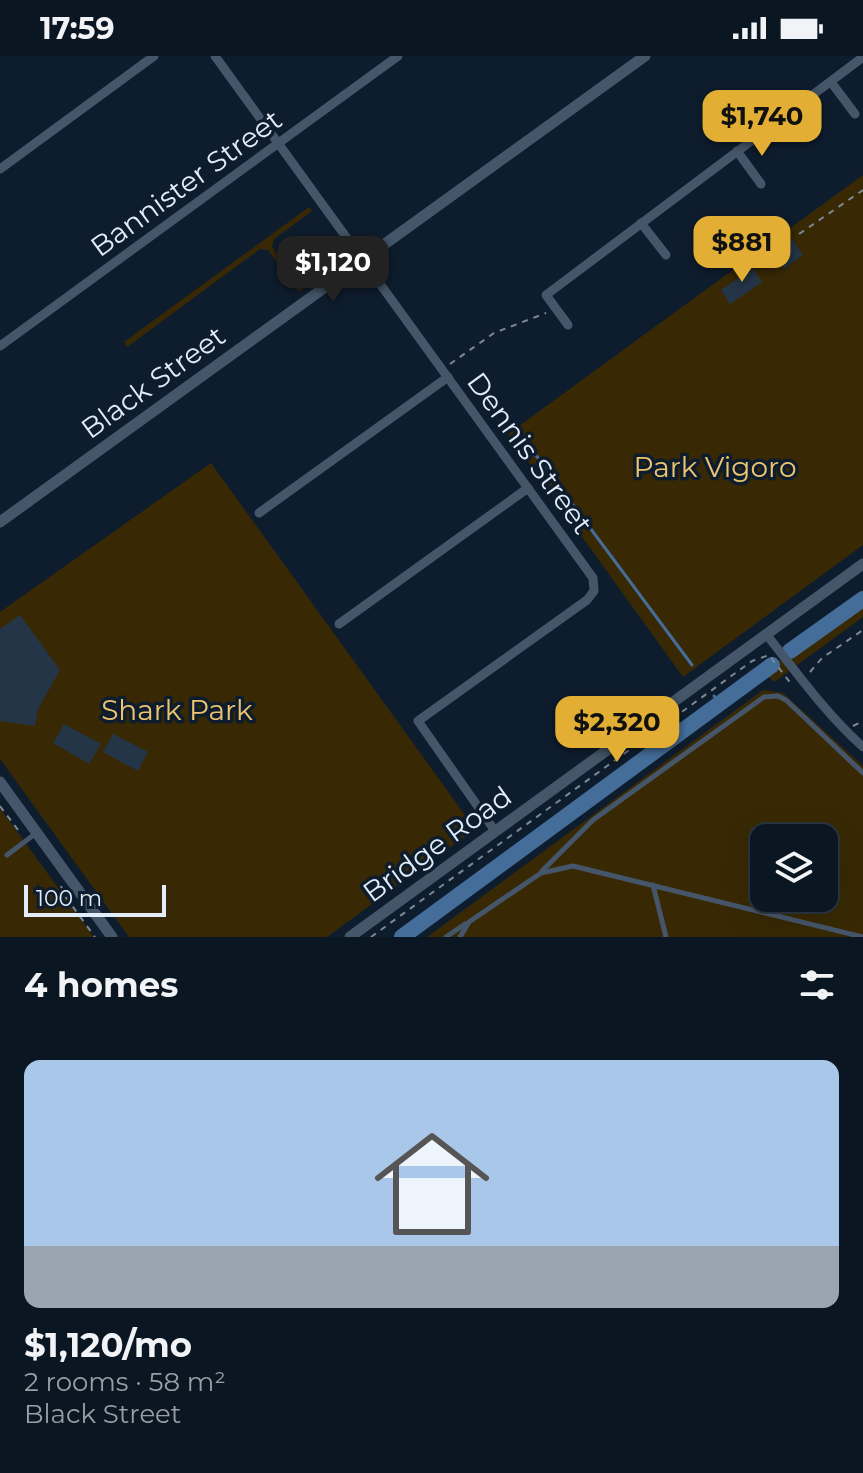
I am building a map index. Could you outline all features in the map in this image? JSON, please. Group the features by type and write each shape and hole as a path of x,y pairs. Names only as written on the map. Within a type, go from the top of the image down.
{"street":[{"path":"0,169 154,56"},
{"name":"Dennis Street","path":"215,56 593,578 594,591 587,600 418,721 495,831"},
{"name":"Bannister Street","path":"0,346 398,56"},
{"name":"Black Street","path":"0,522 645,56"},
{"path":"568,325 546,295 863,57"},
{"path":"831,82 855,114"},
{"path":"737,151 761,184"},
{"path":"641,223 666,255"},
{"path":"259,513 446,373"},
{"path":"339,624 528,488"},
{"name":"Bridge Road","path":"350,937 863,564"},
{"path":"766,634 843,730 863,747"},
{"path":"0,782 112,937"}],"lane":[{"path":"446,937 541,873 593,820 764,697 778,696 786,700 863,773"},
{"path":"7,855 37,833"},
{"path":"541,873 573,866 863,937"},
{"path":"653,885 666,937"},
{"path":"460,937 469,922"}],"path":[{"path":"799,234 863,190"},
{"path":"446,373 494,333 557,309"},
{"path":"807,675 822,658 863,630"},
{"path":"371,937 756,658 769,655 790,684 796,684"},
{"path":"0,806 21,834"},
{"path":"60,882 65,896 95,937"}],"green space":[{"name":"Park Vigoro","path":"863,175 863,545 683,677 508,434"},
{"path":"309,207 312,211 274,239 272,247 303,289 299,292 268,250 260,249 127,347 124,342"},
{"name":"Shark Park","path":"211,463 475,829 327,937 129,937 0,759 0,612"},
{"path":"863,599 863,617 774,682 764,672"},
{"path":"763,690 783,693 863,766 863,937 427,937"},
{"path":"0,808 94,937 0,937"}],"building":[{"path":"792,239 803,255 784,269 773,253"},
{"path":"750,264 762,282 730,304 721,290 740,277 738,273"},
{"path":"20,615 60,670 38,709 35,726 0,721 0,629"},
{"path":"64,724 101,744 89,764 53,743"},
{"path":"113,734 148,752 138,771 103,752"}],"waterway":[{"path":"521,435 692,665"},
{"path":"790,651 863,599"},
{"path":"402,937 772,665"},
{"path":"714,696 720,703"}]}
